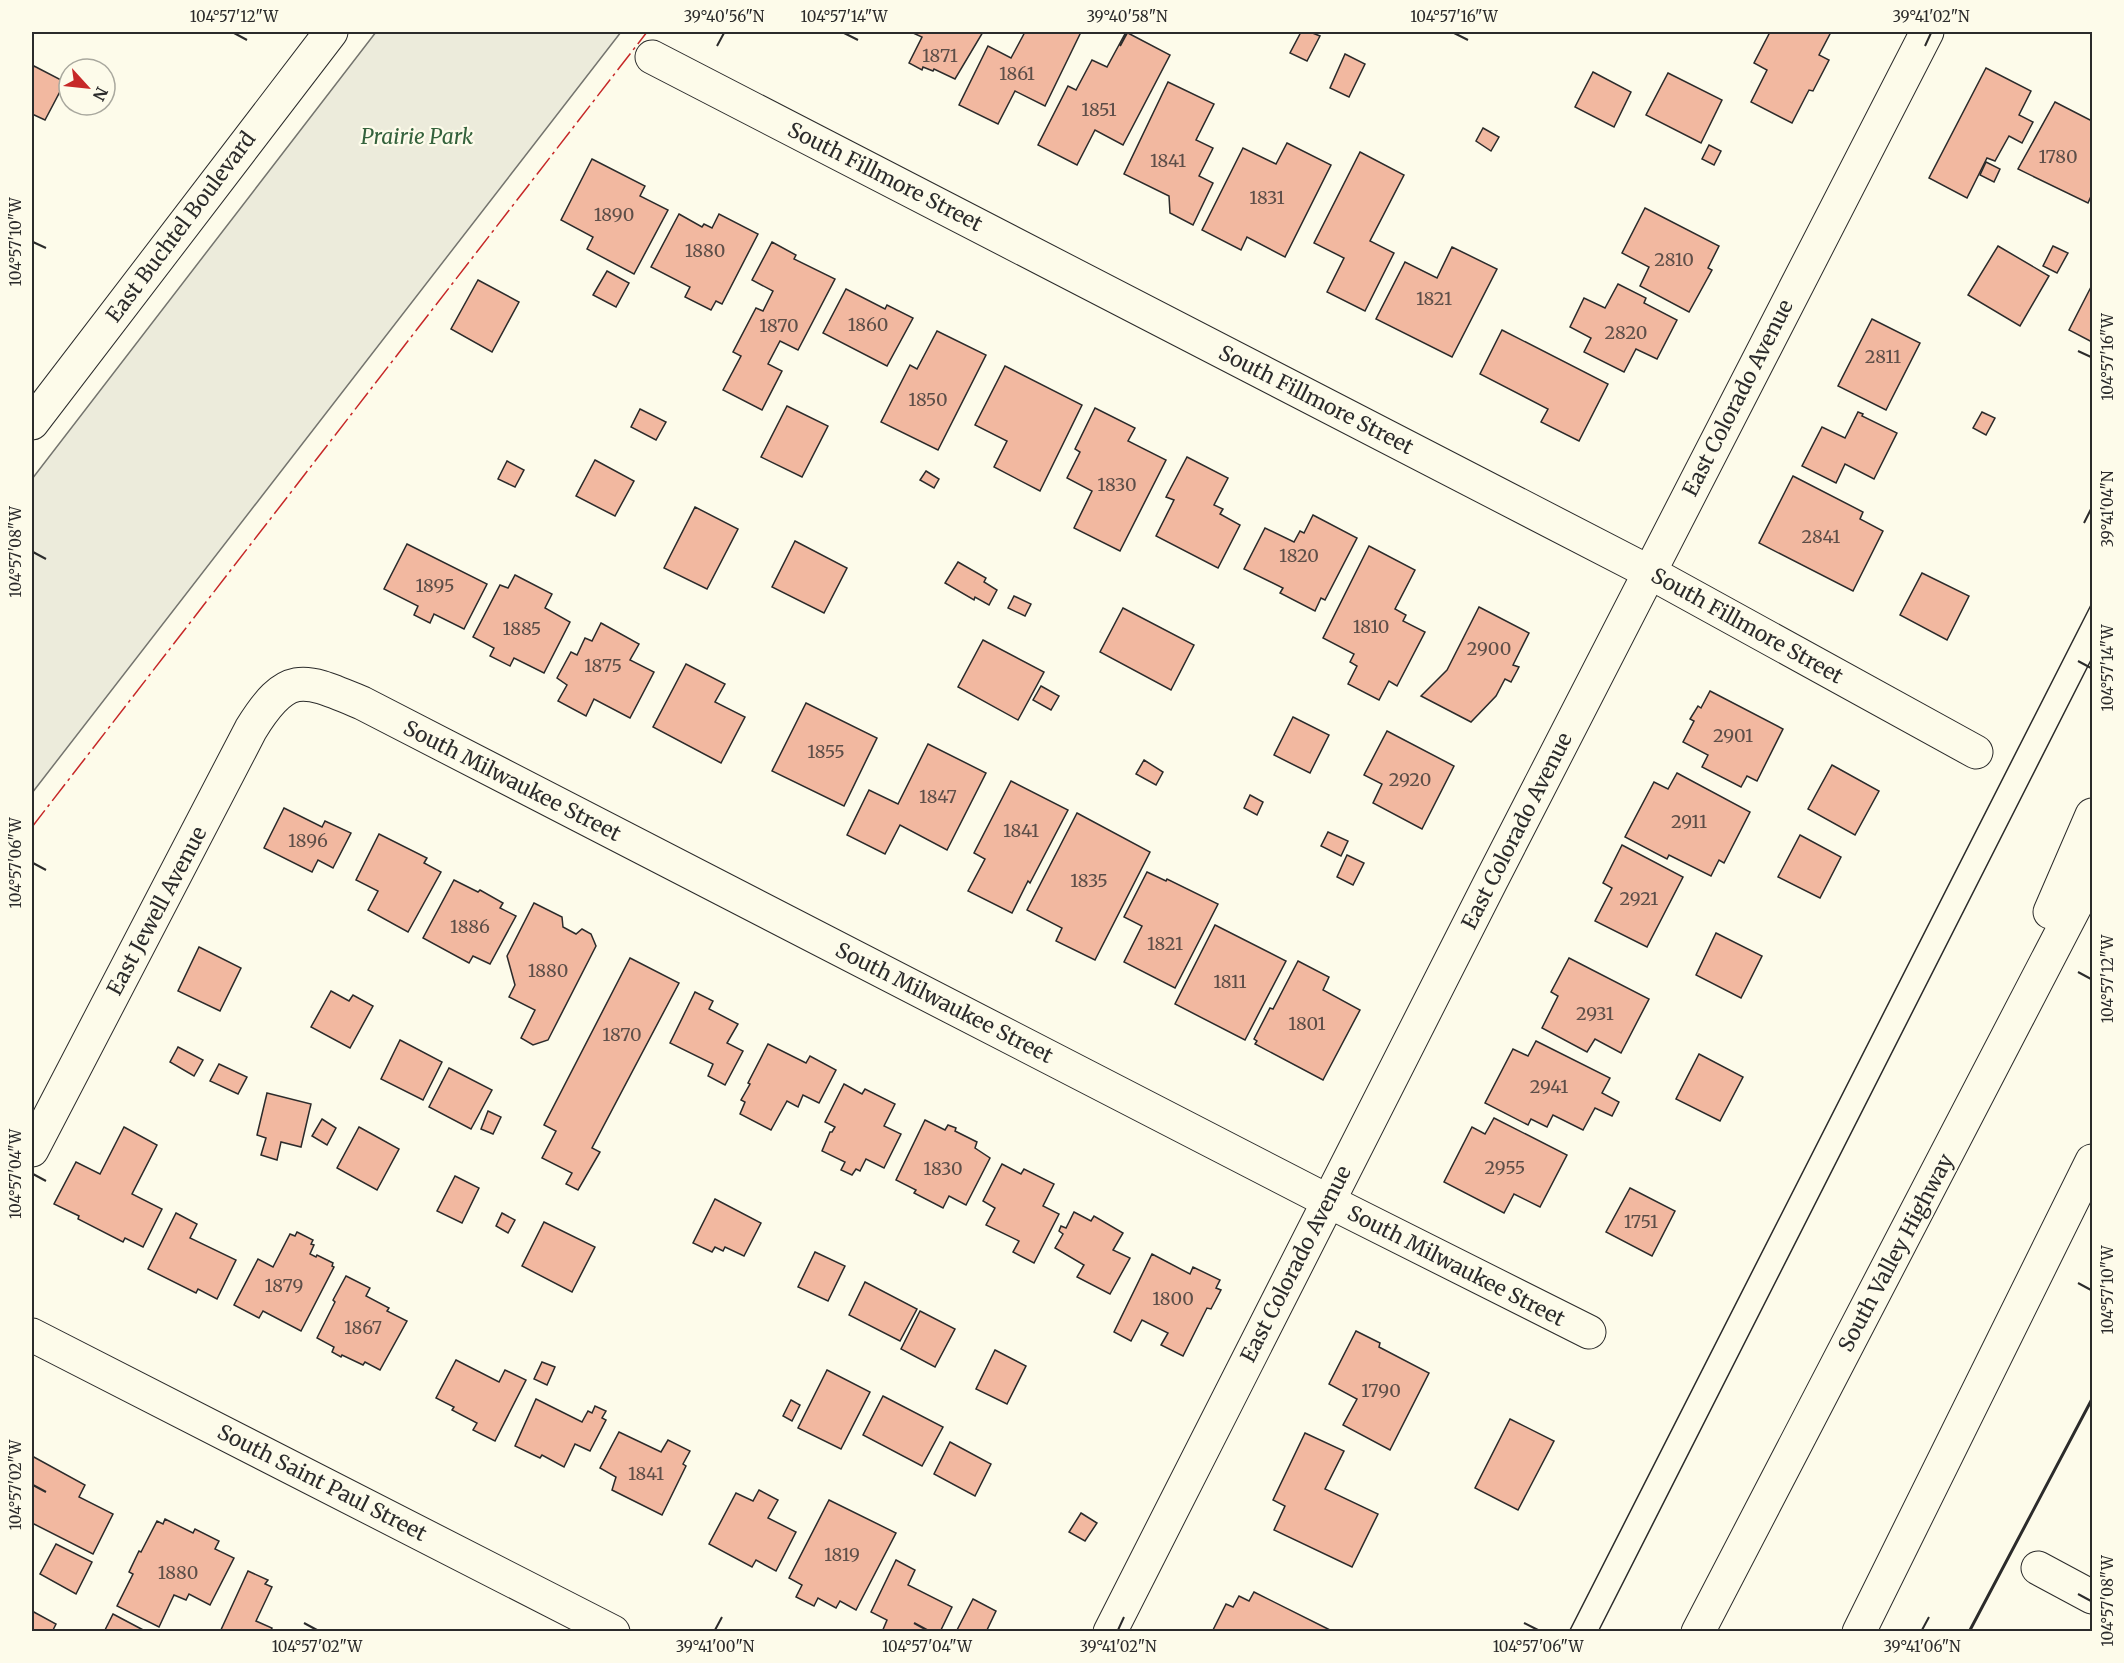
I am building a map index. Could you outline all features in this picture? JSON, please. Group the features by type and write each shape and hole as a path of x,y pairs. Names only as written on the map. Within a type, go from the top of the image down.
{"main road":[{"name":"East Buchtel Boulevard","path":"32,423 331,32"},
{"name":"East Colorado Avenue","path":"1110,1632 1649,572 1927,32"},
{"name":"South Fillmore Street","path":"652,57 1649,572 1976,752"},
{"name":"South Milwaukee Street","path":"296,683 324,688 362,704 1328,1201 1589,1332"},
{"name":"East Jewell Avenue","path":"32,1150 251,729 264,709 278,694 296,683"},
{"path":"1929,1189 2092,815"},
{"name":"South Valley Highway","path":"1698,1632 2092,874"},
{"path":"1859,1632 2092,1161"},
{"path":"2007,1334 2092,1187"},
{"name":"South Saint Paul Street","path":"32,1335 613,1632"},
{"path":"2038,1568 2092,1596"}],"green space":[{"name":"Prairie Park","path":"376,32 621,32 32,793 32,479"}],"building":[{"path":"911,32 983,32 955,79 934,69 933,71 923,67 922,70 909,63 922,37"},
{"path":"1025,32 1081,32 1045,106 1015,91 998,124 959,105 988,46 1011,58"},
{"path":"1126,32 1170,55 1123,145 1095,130 1077,165 1038,145 1068,86 1076,90 1092,60 1107,67"},
{"path":"1301,32 1310,32 1320,36 1307,61 1290,53"},
{"path":"1770,32 1831,32 1819,55 1829,60 1813,91 1809,90 1792,123 1751,102 1767,70 1754,63"},
{"path":"1345,54 1365,64 1349,97 1330,88"},
{"path":"34,66 57,78 57,97 45,120 32,114 32,70"},
{"path":"1986,68 2031,91 2019,115 2033,122 2022,143 2009,136 1995,161 1987,158 1967,198 1929,178"},
{"path":"1593,72 1631,92 1614,127 1575,107"},
{"path":"1668,73 1722,100 1701,143 1646,115"},
{"path":"1168,82 1214,104 1196,140 1213,148 1199,176 1213,183 1193,225 1170,213 1169,196 1124,174"},
{"path":"2055,102 2092,121 2092,194 2088,203 2018,169"},
{"path":"1483,128 1499,137 1491,151 1476,141"},
{"path":"1287,143 1331,165 1285,257 1247,237 1241,250 1202,230 1243,148 1276,164"},
{"path":"1709,145 1721,151 1714,165 1702,159"},
{"path":"1360,152 1404,175 1370,241 1394,253 1365,311 1327,292 1344,258 1314,243"},
{"path":"592,159 645,186 640,196 668,210 634,274 587,249 593,237 561,220"},
{"path":"1986,162 2000,169 1994,182 1980,175"},
{"path":"1645,208 1719,246 1708,268 1712,270 1689,312 1640,286 1649,267 1622,253"},
{"path":"679,214 702,227 704,224 712,228 719,214 758,234 722,304 716,301 711,310 685,297 690,287 651,267"},
{"path":"772,242 796,255 794,259 835,279 798,350 780,341 768,364 782,371 762,410 723,390 741,356 733,352 756,308 763,311 773,291 752,280"},
{"path":"1998,246 2049,276 2020,326 1968,295"},
{"path":"2053,246 2068,253 2057,273 2043,266"},
{"path":"1452,247 1497,269 1452,357 1376,319 1405,262 1437,278"},
{"path":"607,271 629,283 616,307 593,295"},
{"path":"478,280 519,302 492,352 451,329"},
{"path":"1618,284 1646,298 1644,303 1677,320 1657,359 1636,349 1624,372 1584,352 1591,338 1570,327 1584,298 1605,308"},
{"path":"2092,285 2092,342 2069,330"},
{"path":"846,289 885,309 887,305 913,318 887,366 823,333"},
{"path":"1872,319 1920,343 1886,410 1838,386"},
{"path":"1502,330 1608,384 1579,441 1541,422 1548,409 1480,374"},
{"path":"937,331 986,355 938,450 881,422 910,365 917,369"},
{"path":"1005,366 1082,405 1040,491 994,467 1007,441 975,425"},
{"path":"787,406 828,426 802,477 761,457"},
{"path":"1095,408 1135,428 1128,441 1166,460 1120,551 1074,528 1092,491 1067,478 1080,452 1075,449"},
{"path":"640,409 666,422 656,440 631,427"},
{"path":"1858,412 1897,433 1874,479 1845,464 1836,483 1802,466 1822,427 1845,438"},
{"path":"1982,412 1995,418 1986,435 1973,428"},
{"path":"1187,457 1228,478 1214,505 1223,509 1220,514 1240,525 1218,568 1156,536 1174,500 1166,497"},
{"path":"595,460 634,481 615,516 576,496"},
{"path":"507,461 524,470 515,487 498,479"},
{"path":"926,471 939,479 934,488 920,480"},
{"path":"1793,476 1863,512 1860,519 1883,531 1853,591 1759,543"},
{"path":"695,507 738,529 707,589 664,568"},
{"path":"1313,515 1357,538 1325,600 1321,598 1315,611 1280,593 1283,588 1244,569 1265,528 1294,542 1300,531 1304,533"},
{"path":"795,541 847,568 824,613 772,587"},
{"path":"407,544 487,584 464,629 434,614 430,623 414,615 418,606 384,589"},
{"path":"1369,546 1415,570 1395,609 1406,615 1403,621 1425,632 1397,686 1389,681 1379,700 1348,684 1357,666 1350,662 1354,654 1323,638"},
{"path":"958,562 986,578 984,582 997,590 989,605 975,597 974,600 945,583"},
{"path":"1922,573 1969,596 1947,640 1900,615"},
{"path":"515,575 552,594 545,608 570,622 544,673 514,658 510,666 490,656 494,648 473,637 500,585 508,588"},
{"path":"1014,596 1031,604 1025,616 1008,608"},
{"path":"1479,607 1529,633 1513,665 1519,667 1511,682 1505,679 1496,696 1471,722 1421,696 1447,670"},
{"path":"1123,608 1194,645 1171,690 1100,652"},
{"path":"601,623 639,644 630,660 654,672 630,718 594,699 586,716 558,701 567,685 557,678 571,652 577,655 585,638 592,641"},
{"path":"983,640 1044,672 1018,720 958,687"},
{"path":"686,664 725,684 715,702 745,717 721,763 653,727"},
{"path":"1041,686 1059,696 1051,710 1033,700"},
{"path":"1710,691 1783,729 1757,781 1747,776 1741,787 1702,767 1708,755 1683,742 1694,721 1690,719 1698,706 1701,708"},
{"path":"806,703 877,738 844,806 772,771"},
{"path":"1293,717 1329,735 1310,773 1274,755"},
{"path":"1387,731 1454,766 1422,829 1373,803 1382,784 1364,775"},
{"path":"928,744 986,773 947,850 900,825 885,854 847,835 869,790 898,804"},
{"path":"1144,760 1163,772 1156,785 1136,774"},
{"path":"1832,765 1879,791 1855,835 1808,809"},
{"path":"1677,773 1750,812 1724,863 1719,860 1711,876 1669,855 1667,859 1625,837 1654,782 1668,789"},
{"path":"1011,781 1068,810 1012,913 968,891 985,859 974,853"},
{"path":"1250,795 1263,802 1257,815 1244,808"},
{"path":"284,808 322,827 325,821 351,833 333,868 318,860 312,872 264,848"},
{"path":"1077,813 1150,852 1095,960 1056,941 1062,928 1027,910"},
{"path":"1328,832 1348,841 1341,856 1321,846"},
{"path":"379,834 427,858 424,863 441,872 408,932 368,910 378,891 356,880"},
{"path":"1800,835 1841,857 1820,898 1778,877"},
{"path":"1622,845 1683,877 1647,947 1595,921 1612,888 1603,883"},
{"path":"1347,855 1364,863 1353,885 1337,877"},
{"path":"1147,872 1166,881 1167,879 1218,904 1175,988 1124,962 1142,926 1124,917"},
{"path":"454,880 478,892 480,890 503,903 500,908 516,916 490,964 473,956 469,963 423,938"},
{"path":"534,903 562,917 563,927 576,934 582,929 591,934 596,946 548,1040 533,1045 521,1038 535,1010 509,997 515,985 507,956"},
{"path":"1215,925 1286,961 1245,1040 1175,1004"},
{"path":"1716,933 1762,956 1741,998 1696,975"},
{"path":"199,947 241,968 220,1011 178,991"},
{"path":"630,958 679,983 592,1148 600,1152 578,1190 566,1184 572,1173 542,1158 556,1131 544,1125"},
{"path":"1569,958 1649,999 1621,1053 1595,1039 1587,1052 1542,1028 1558,996 1551,992"},
{"path":"1298,961 1329,977 1323,990 1360,1010 1323,1080 1255,1044 1257,1041 1254,1039 1270,1008 1273,1009"},
{"path":"331,991 349,1001 353,995 373,1006 350,1048 311,1027"},
{"path":"695,992 713,1001 709,1009 738,1024 727,1043 743,1051 725,1085 708,1076 713,1064 670,1043"},
{"path":"400,1040 442,1062 423,1100 381,1079"},
{"path":"1536,1041 1610,1078 1602,1093 1619,1102 1612,1116 1595,1108 1583,1130 1553,1115 1547,1127 1531,1119 1528,1125 1485,1103 1513,1049 1528,1056"},
{"path":"768,1044 806,1063 810,1056 836,1070 819,1103 803,1095 798,1107 787,1101 771,1130 740,1114 745,1102 741,1100"},
{"path":"178,1047 203,1060 194,1076 170,1062"},
{"path":"1699,1054 1743,1077 1720,1121 1676,1099"},
{"path":"219,1064 247,1077 238,1094 210,1081"},
{"path":"449,1068 492,1090 471,1129 429,1107"},
{"path":"844,1084 862,1094 865,1089 895,1104 884,1126 901,1134 884,1168 866,1159 860,1171 856,1169 852,1175 841,1170 845,1162 822,1151 830,1132 835,1127 825,1122"},
{"path":"267,1093 311,1104 301,1147 281,1142 277,1160 261,1155 266,1138 257,1135"},
{"path":"488,1111 501,1117 493,1134 481,1129"},
{"path":"1494,1118 1567,1155 1540,1207 1514,1194 1504,1213 1444,1182 1472,1127 1485,1134"},
{"path":"322,1119 336,1128 327,1145 312,1136"},
{"path":"925,1120 945,1130 948,1125 956,1128 955,1131 977,1142 975,1148 990,1158 966,1205 949,1196 943,1208 914,1193 916,1190 896,1180"},
{"path":"124,1127 157,1145 132,1194 162,1209 143,1247 125,1238 123,1242 54,1204 76,1162 100,1174"},
{"path":"359,1127 399,1149 377,1190 337,1168"},
{"path":"1002,1164 1021,1174 1024,1169 1054,1184 1043,1206 1059,1214 1034,1263 1013,1252 1019,1241 986,1225 995,1208 983,1201"},
{"path":"455,1176 479,1188 462,1223 437,1211"},
{"path":"1630,1188 1675,1211 1652,1256 1606,1232"},
{"path":"715,1199 761,1223 744,1256 725,1247 723,1251 715,1247 712,1252 693,1243"},
{"path":"1074,1212 1091,1221 1094,1216 1123,1233 1113,1250 1130,1258 1110,1294 1077,1277 1084,1265 1055,1248 1063,1234 1059,1231 1061,1226 1066,1228"},
{"path":"176,1213 197,1224 190,1238 236,1260 217,1299 198,1289 196,1293 148,1269"},
{"path":"502,1213 515,1220 508,1233 496,1226"},
{"path":"544,1222 595,1247 572,1292 522,1266"},
{"path":"297,1232 313,1240 311,1244 314,1245 310,1254 333,1263 334,1267 301,1331 263,1311 259,1318 234,1305 258,1259 273,1267 290,1234 295,1236"},
{"path":"815,1252 845,1266 828,1301 798,1287"},
{"path":"1152,1254 1190,1274 1193,1267 1220,1280 1216,1288 1221,1290 1211,1309 1207,1308 1183,1356 1161,1345 1168,1333 1142,1320 1131,1341 1114,1332"},
{"path":"346,1276 370,1288 366,1296 389,1308 387,1311 407,1321 380,1370 365,1362 363,1365 342,1355 341,1357 332,1352 334,1347 317,1338"},
{"path":"865,1282 917,1309 900,1341 849,1315"},
{"path":"920,1311 955,1329 935,1367 901,1349"},
{"path":"1356,1331 1380,1343 1379,1347 1429,1373 1390,1450 1343,1425 1357,1399 1329,1384"},
{"path":"995,1350 1026,1366 1007,1404 976,1389"},
{"path":"456,1360 499,1382 505,1370 526,1380 495,1441 473,1430 477,1423 452,1410 454,1407 436,1398"},
{"path":"542,1362 555,1367 547,1385 534,1379"},
{"path":"827,1370 870,1392 841,1449 798,1428"},
{"path":"883,1396 943,1427 922,1466 863,1435"},
{"path":"536,1399 582,1422 588,1411 592,1413 595,1406 606,1411 602,1418 606,1420 590,1451 575,1444 564,1467 542,1455 540,1458 515,1446"},
{"path":"791,1400 800,1405 792,1421 783,1416"},
{"path":"1510,1419 1554,1441 1518,1510 1475,1488"},
{"path":"619,1432 661,1452 668,1440 690,1451 683,1464 686,1466 662,1515 612,1490 616,1477 600,1468"},
{"path":"1305,1433 1344,1451 1325,1489 1378,1514 1352,1567 1274,1530 1285,1506 1273,1500"},
{"path":"950,1442 991,1464 975,1496 934,1474"},
{"path":"32,1456 85,1485 79,1497 113,1514 93,1554 32,1523"},
{"path":"759,1490 778,1500 768,1518 796,1532 776,1571 756,1560 752,1567 709,1544 736,1493 753,1501"},
{"path":"829,1500 896,1533 856,1610 840,1601 836,1608 818,1598 814,1606 796,1597 802,1585 789,1578"},
{"path":"1081,1513 1097,1523 1085,1541 1069,1532"},
{"path":"165,1519 193,1533 195,1529 219,1541 215,1549 234,1558 210,1605 189,1594 186,1600 174,1595 159,1627 117,1606 133,1574 129,1572 139,1551 141,1552 157,1521 163,1524"},
{"path":"56,1544 92,1562 76,1594 40,1574"},
{"path":"896,1560 915,1570 908,1585 952,1607 940,1632 882,1632 887,1620 871,1612"},
{"path":"248,1571 268,1580 265,1584 272,1587 256,1621 272,1628 270,1632 220,1632"},
{"path":"1254,1592 1334,1632 1212,1632 1226,1604 1233,1607 1239,1596 1249,1601"},
{"path":"973,1599 996,1611 986,1632 956,1632"},
{"path":"32,1611 56,1624 52,1632 32,1632"},
{"path":"113,1614 147,1632 104,1632"}],"tram line":[{"path":"1569,1632 2092,603"},
{"path":"1598,1632 2092,658"}],"wall":[{"path":"1969,1632 2092,1399"}],"power":[{"path":"32,827 647,32"}]}
